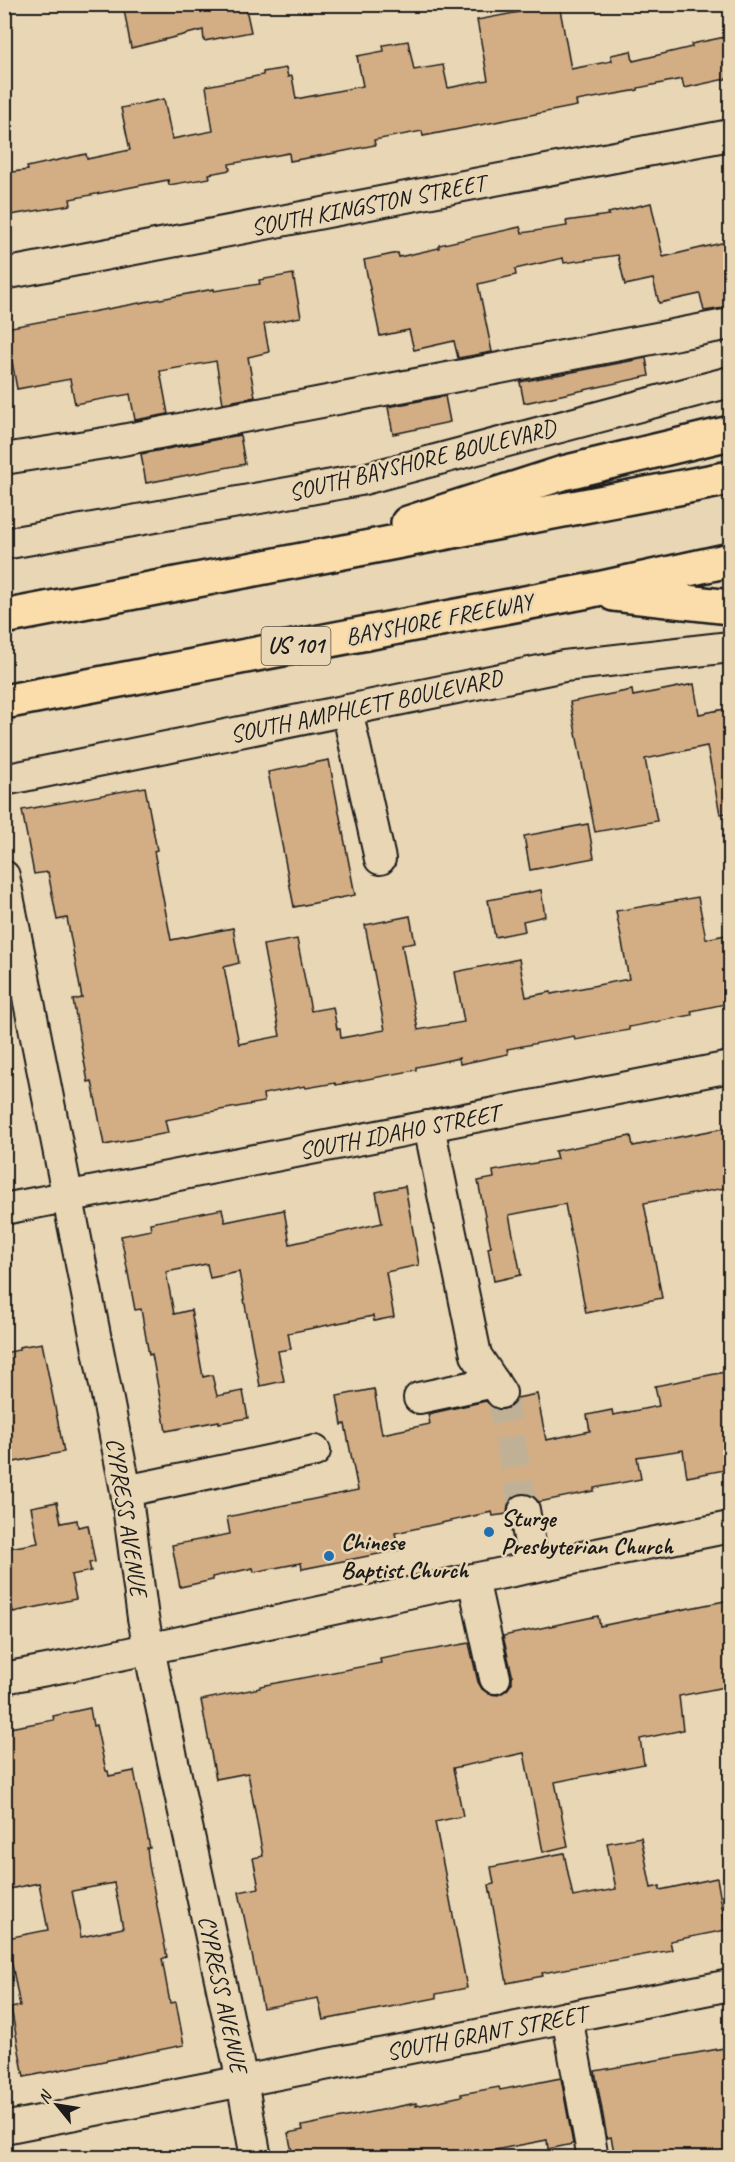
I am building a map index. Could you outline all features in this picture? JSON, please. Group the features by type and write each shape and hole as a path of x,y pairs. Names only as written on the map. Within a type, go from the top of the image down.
{"highway":[{"path":"275,566 563,473 730,433"},
{"path":"4,617 730,478"},
{"name":"BAYSHORE FREEWAY","path":"4,702 588,591 730,560"},
{"path":"588,591 730,607"}],"street":[{"name":"SOUTH KINGSTON STREET","path":"4,274 730,135"},
{"path":"4,459 117,441 730,324"},
{"name":"SOUTH BAYSHORE BOULEVARD","path":"4,544 360,480 730,382"},
{"name":"SOUTH AMPHLETT BOULEVARD","path":"4,780 564,666 730,647"},
{"path":"347,710 380,859"},
{"name":"CYPRESS AVENUE","path":"4,876 126,1491 149,1649 242,2080 256,2157"},
{"name":"SOUTH IDAHO STREET","path":"4,1209 730,1067"},
{"path":"419,1398 498,1388 476,1355 429,1126"},
{"path":"126,1491 315,1451"},
{"path":"524,1510 530,1543 531,1567"},
{"path":"4,1678 730,1527"},
{"path":"473,1579 495,1678"},
{"name":"SOUTH GRANT STREET","path":"4,2128 730,1985"},
{"path":"567,2017 594,2157"}],"building":[{"path":"123,4 245,4 251,32 204,41 203,30 131,48"},
{"path":"519,4 559,4 571,69 612,61 611,55 631,51 633,61 692,47 691,44 730,36 730,78 684,88 682,79 638,88 638,90 576,101 577,106 423,136 422,131 374,140 375,145 290,161 289,153 229,164 230,170 209,174 210,178 169,185 168,180 70,199 71,205 4,216 4,173 28,170 27,167 86,154 87,159 130,150 121,108 164,99 172,139 213,131 206,86 286,68 288,77 292,76 296,99 363,86 357,56 384,51 383,45 408,41 414,70 443,65 448,88 488,80 477,20 520,12"},
{"path":"651,203 663,257 730,241 730,307 704,311 700,294 659,303 653,279 625,285 618,255 564,263 563,258 515,269 516,275 478,284 492,352 458,358 454,341 414,350 409,330 380,336 364,260 398,253 399,257 439,248 439,245 520,227 522,233 567,226 566,221 609,215 608,213"},
{"path":"293,274 301,317 264,324 269,352 248,357 255,397 223,403 216,361 160,371 168,414 135,420 130,394 75,404 70,379 17,389 6,328 214,289 214,291 260,284 259,280"},
{"path":"646,358 649,376 524,403 520,382"},
{"path":"445,396 450,422 393,434 388,407"},
{"path":"240,435 245,464 146,483 141,454"},
{"path":"694,684 699,714 730,708 730,813 720,814 707,746 645,759 657,821 595,832 570,702 632,690 633,696"},
{"path":"329,760 355,895 294,907 268,772"},
{"path":"145,787 157,850 154,851 171,940 233,928 239,963 224,967 239,1044 280,1036 263,945 297,939 311,1011 333,1007 341,1038 385,1030 365,925 410,916 415,943 402,945 418,1030 464,1022 455,972 519,959 526,997 629,979 616,911 698,897 706,939 730,934 730,1003 691,1011 692,1015 629,1027 629,1030 575,1040 574,1036 507,1049 508,1054 460,1064 459,1058 416,1067 416,1070 336,1085 335,1083 306,1088 305,1086 263,1094 264,1102 165,1120 168,1133 104,1145 92,1081 88,1082 73,1000 82,998 67,918 57,920 48,872 34,874 22,810"},
{"path":"588,824 594,858 530,870 524,836"},
{"path":"541,890 545,916 523,921 525,931 495,937 488,900"},
{"path":"730,1127 730,1187 644,1203 662,1298 586,1313 565,1204 509,1215 521,1275 494,1281 488,1248 491,1247 478,1181 494,1178 493,1171 557,1159 555,1151 631,1136 633,1146"},
{"path":"405,1186 419,1265 386,1272 394,1317 374,1321 373,1316 288,1333 291,1349 278,1351 284,1381 260,1386 239,1272 210,1278 207,1264 166,1272 174,1314 191,1310 203,1377 212,1375 217,1396 243,1391 248,1418 166,1431 152,1354 149,1355 141,1309 135,1310 121,1236 151,1230 150,1223 222,1209 225,1222 284,1210 290,1244 382,1223 376,1192"},
{"path":"42,1343 64,1452 4,1464 4,1353 19,1350 19,1347"},
{"path":"730,1371 730,1469 687,1477 683,1450 637,1457 641,1479 539,1502 530,1494 520,1493 508,1504 507,1514 493,1516 492,1512 395,1533 399,1550 302,1569 301,1563 254,1572 253,1568 180,1587 172,1545 230,1534 227,1517 358,1490 337,1396 374,1389 382,1434 430,1424 428,1414 486,1401 493,1408 503,1410 511,1407 517,1398 537,1394 546,1440 590,1431 587,1415 612,1410 613,1415 659,1406 655,1386"},
{"path":"57,1502 61,1523 77,1520 78,1527 88,1525 95,1562 89,1563 91,1571 71,1575 76,1599 13,1612 12,1607 4,1608 4,1549 38,1543 31,1507"},
{"path":"730,1600 730,1686 679,1696 683,1730 640,1739 644,1764 555,1782 568,1846 543,1852 524,1753 453,1768 463,1816 435,1822 467,1988 436,1994 436,1998 323,2020 318,1998 263,2008 239,1892 259,1888 253,1858 263,1856 248,1773 216,1779 201,1700 260,1688 260,1686 381,1663 380,1659 469,1643 478,1682 489,1694 498,1695 507,1690 512,1683 503,1636 598,1616 600,1626"},
{"path":"90,1708 93,1726 96,1725 109,1776 134,1771 150,1848 147,1848 149,1865 167,1957 162,1959 170,2003 176,2002 184,2045 24,2077 11,2008 20,2006 7,1938 48,1930 39,1883 4,1890 4,1729 54,1720 53,1716","holes":["114,1883 123,1928 81,1937 72,1891"]},
{"path":"641,1837 651,1888 660,1886 660,1890 717,1878 726,1930 670,1941 672,1950 542,1973 543,1976 507,1983 489,1885 494,1884 491,1867 564,1853 573,1897 616,1889 607,1843"},
{"path":"730,2047 730,2157 615,2157 611,2137 607,2138 595,2071"},
{"path":"561,2078 573,2144 548,2149 547,2140 489,2151 490,2157 293,2157 288,2133 303,2130 302,2126 416,2103 416,2106 462,2096 461,2094 499,2087 500,2090"}],"tunnel":[{"path":"501,1393 524,1510"}],"place":[{"name":"Sturge Presbyterian Church","path":"489,1532"},
{"name":"Chinese Baptist Church","path":"329,1556"}]}
